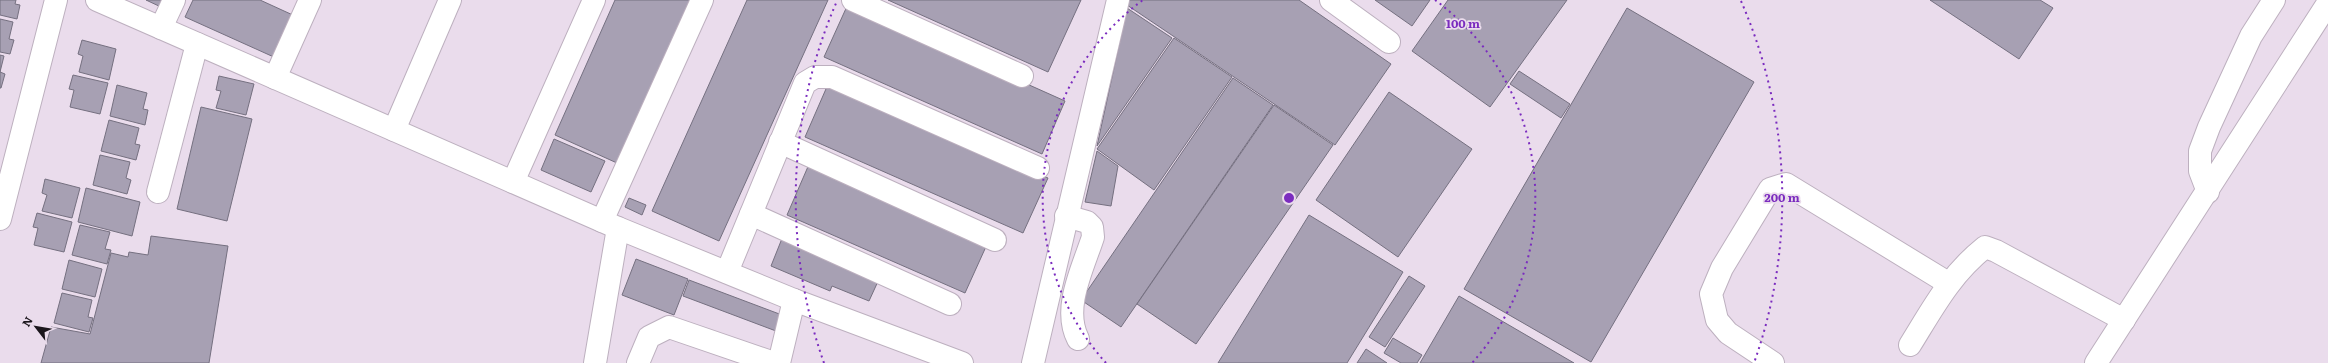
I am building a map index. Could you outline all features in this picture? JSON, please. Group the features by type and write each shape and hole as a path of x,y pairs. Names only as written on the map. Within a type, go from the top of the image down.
{"street":[{"path":"0,219 56,0"},
{"path":"97,0 610,225 794,300 962,363"},
{"path":"161,28 174,0"},
{"path":"275,78 310,0"},
{"path":"394,130 450,0"},
{"path":"513,182 594,0"},
{"path":"595,363 610,225 702,0"},
{"path":"853,0 1022,76"},
{"path":"1033,363 1066,216 1118,0"},
{"path":"1331,0 1389,42"},
{"path":"2208,192 2200,171 2200,151 2209,127 2251,36 2274,0"},
{"path":"2096,363 2208,192 2328,3"},
{"path":"158,192 197,44"},
{"path":"727,272 805,84 815,77 832,77 1038,168"},
{"path":"780,142 995,240"},
{"path":"1773,363 1728,333 1717,320 1711,294 1722,268 1770,189 1786,184 1948,283"},
{"path":"751,214 950,304"},
{"path":"1066,216 1086,222 1092,227 1093,237 1071,314 1072,328 1078,339"},
{"path":"1910,345 1948,283 1966,262 1985,247 1996,251 2124,320"},
{"path":"779,363 794,300"},
{"path":"638,363 649,337 669,327 774,363"}],"building":[{"path":"0,0 16,0 15,4 20,5 17,19 0,15"},
{"path":"146,0 164,0 161,7"},
{"path":"193,0 260,0 295,16 276,58 185,17"},
{"path":"615,0 690,0 617,163 555,135"},
{"path":"747,0 828,0 719,241 652,211"},
{"path":"888,0 1081,0 1048,72"},
{"path":"1128,0 1299,0 1391,64 1335,145 1127,5"},
{"path":"1375,0 1430,0 1412,26"},
{"path":"1448,0 1567,0 1490,107 1412,51"},
{"path":"1930,0 2040,0 2053,8 2019,59"},
{"path":"848,4 1065,101 1042,154 824,57"},
{"path":"1127,8 1172,38 1097,146"},
{"path":"1627,8 1754,82 1591,362 1464,289"},
{"path":"0,19 13,22 9,39 14,40 10,54 0,52"},
{"path":"1174,38 1232,77 1154,190 1097,149"},
{"path":"82,40 116,49 109,80 79,72 83,56 78,54"},
{"path":"0,55 4,56 0,72"},
{"path":"1519,71 1570,104 1561,118 1510,84"},
{"path":"0,72 5,74 1,88 0,88"},
{"path":"73,75 108,83 100,114 70,107 74,90 69,89"},
{"path":"219,76 254,84 246,115 216,108 221,91 216,90"},
{"path":"1233,78 1273,105 1121,327 1081,300"},
{"path":"829,82 1048,178 1023,233 805,137"},
{"path":"117,85 147,93 143,109 148,110 145,125 110,116"},
{"path":"1389,92 1472,149 1398,257 1316,200"},
{"path":"1274,105 1333,145 1196,344 1137,304"},
{"path":"201,107 252,119 227,221 177,209"},
{"path":"109,120 139,128 135,144 140,145 136,160 101,151"},
{"path":"554,139 605,161 591,192 541,170"},
{"path":"1097,151 1118,166 1111,206 1085,202"},
{"path":"100,155 130,162 126,178 131,180 127,194 93,185"},
{"path":"810,162 989,240 965,293 787,215"},
{"path":"45,179 80,188 72,218 42,211 47,195 42,193"},
{"path":"86,188 140,202 132,236 78,222"},
{"path":"629,198 646,205 642,215 625,207"},
{"path":"37,213 72,222 64,252 34,245 38,228 33,227"},
{"path":"1309,215 1403,272 1347,363 1218,363"},
{"path":"80,225 110,232 105,249 111,250 107,264 72,255"},
{"path":"151,236 228,246 209,363 41,363 51,327 90,334 111,253 128,257 129,252 148,255"},
{"path":"783,236 880,277 869,301 832,286 830,291 771,266"},
{"path":"636,259 688,279 674,315 622,295"},
{"path":"69,260 102,269 95,297 62,289"},
{"path":"1409,276 1425,286 1385,347 1369,337"},
{"path":"689,280 782,315 776,331 683,296"},
{"path":"62,293 92,300 88,317 93,318 89,332 54,323"},
{"path":"1459,296 1574,363 1420,363"},
{"path":"1393,338 1422,355 1417,363 1401,363 1384,353"},
{"path":"1366,349 1387,363 1357,363"}]}
